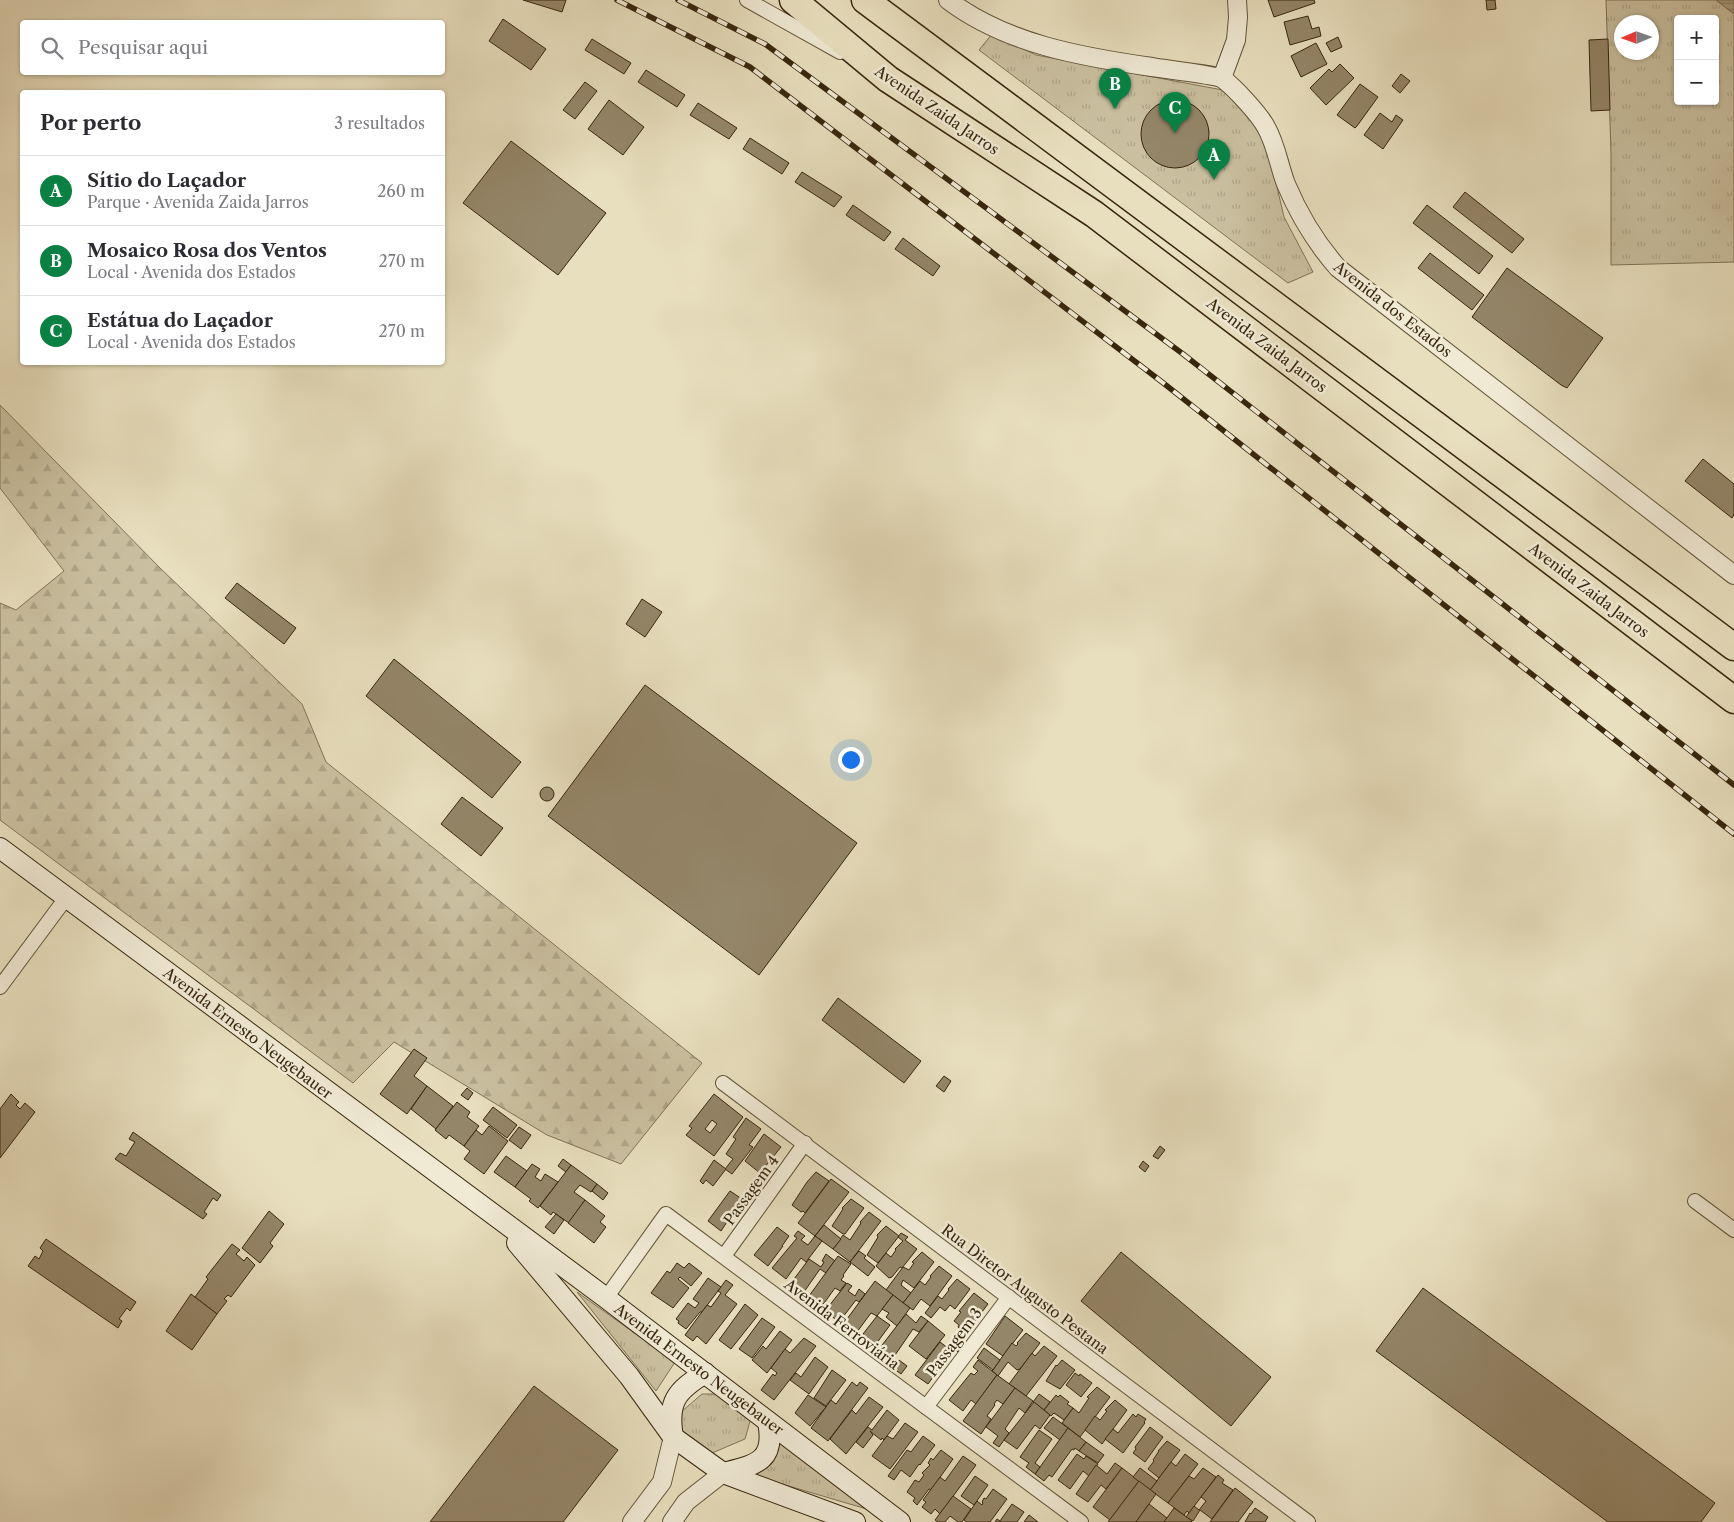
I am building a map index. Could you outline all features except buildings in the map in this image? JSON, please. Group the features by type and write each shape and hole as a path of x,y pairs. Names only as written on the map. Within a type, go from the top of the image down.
{"highway":[{"path":"774,0 888,79"},
{"name":"Avenida Zaida Jarros","path":"793,0 888,79 1094,214 1734,700"},
{"path":"865,0 1734,647"}],"main road":[{"name":"Avenida Ernesto Neugebauer","path":"0,848 705,1372 900,1522"},
{"name":"Avenida Ernesto Neugebauer","path":"497,1218 629,1376 673,1437 723,1473 855,1522"},
{"path":"673,1437 670,1420 672,1404 683,1389 705,1372"},
{"path":"723,1473 754,1465 762,1459 768,1451 771,1437 768,1422"}],"street":[{"path":"747,0 888,79"},
{"path":"948,0 962,11 985,23 1032,42 1102,60 1222,78 1236,40 1237,0"},
{"name":"Avenida dos Estados","path":"1222,78 1253,110 1266,127 1286,185 1322,251 1338,268 1734,575"},
{"path":"0,987 66,898"},
{"name":"Rua Diretor Augusto Pestana","path":"723,1083 1308,1522"},
{"name":"Passagem 4","path":"724,1256 805,1143"},
{"path":"1695,1201 1734,1230"},
{"name":"Avenida Ferroviária","path":"606,1298 666,1214 1081,1522"},
{"name":"Passagem 3","path":"926,1407 1009,1297"},
{"path":"632,1522 662,1482 673,1437"},
{"path":"672,1522 686,1502 723,1473"}],"green space":[{"path":"1606,0 1716,0 1734,14 1734,262 1611,265 1611,153"},
{"path":"992,34 1036,55 1228,91 1251,115 1267,144 1284,217 1313,272 1288,283 979,50"},
{"path":"0,405 160,568 302,704 326,762 702,1063 621,1164 547,1135 394,1042 353,1083 0,820 0,603 16,610 64,571 0,488"},
{"path":"577,1292 675,1362 656,1391"},
{"path":"702,1394 721,1394 751,1418 745,1439 705,1456 682,1436 681,1412"},
{"path":"782,1438 870,1510 748,1474 763,1466"}],"shaded area":[{"path":"1716,0 1734,0 1734,14"}],"railway":[{"path":"617,0 750,67 1162,382 1734,834"},
{"path":"678,0 765,44 1183,354 1734,785"}],"place":[{"name":"Mosaico Rosa dos Ventos","path":"1115,109"},
{"name":"Estátua do Laçador","path":"1175,133"},
{"name":"Sítio do Laçador","path":"1214,180"}]}
